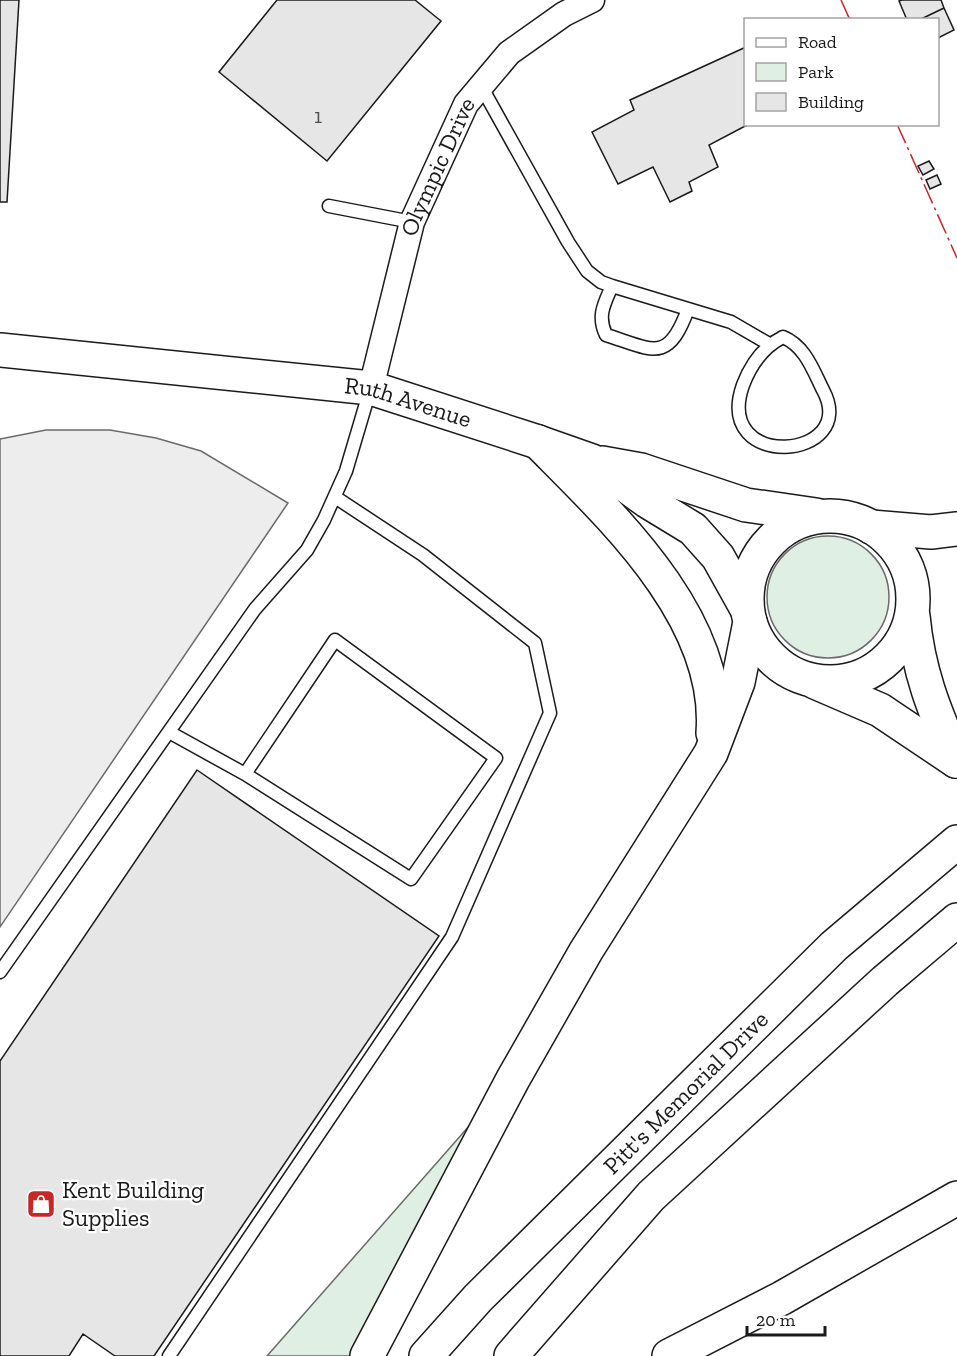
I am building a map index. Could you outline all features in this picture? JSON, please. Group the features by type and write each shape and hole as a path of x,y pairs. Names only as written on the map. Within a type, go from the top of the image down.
{"main road":[{"name":"Ruth Avenue","path":"0,350 370,388 592,461 647,501 693,529 718,556 749,615"},
{"path":"538,442 630,537 692,628 705,661 715,708 711,753"},
{"path":"592,461 641,470 746,505 849,519 871,527 931,532 957,529"},
{"path":"367,1356 513,1079 586,951 711,753 738,682 749,615 747,587 750,576 768,542 798,522 826,517"},
{"path":"871,527 896,548 908,567 913,589 917,657 925,686 957,762"},
{"path":"804,677 836,680 870,670 887,658 901,643 913,614"},
{"path":"749,615 765,653 783,668 880,710 957,762"},
{"name":"Pitt's Memorial Drive","path":"426,1356 478,1298 834,946 957,842"},
{"name":"Pitt's Memorial Drive","path":"512,1356 651,1196 885,981 957,920"},
{"path":"669,1356 882,1243 957,1198"},
{"path":"882,1243 957,1222"}],"street":[{"name":"Olympic Drive","path":"370,388 412,222 466,104 509,53 564,14 592,0"}],"lane":[{"path":"481,86 568,242 588,271 601,282 612,286 731,322 769,344"},
{"path":"329,206 412,222"},
{"path":"612,286 601,311 601,324 606,334 648,349 662,349 673,342 688,309"},
{"path":"783,337 793,342 802,351 825,394 829,414 824,432 812,441 790,448 771,447 751,436 741,422 737,402 744,382 753,364 769,344 783,337"},
{"path":"0,972 255,609 307,550 346,471 370,388"},
{"path":"169,1356 452,937 550,713 535,643 423,555 335,497"},
{"path":"169,732 245,774 411,879 496,758 335,640 245,774"}],"green space":[{"path":"828,536 851,540 871,554 885,574 889,597 885,620 871,640 851,654 828,658 805,654 785,640 771,620 767,597 771,574 785,554 805,540"},
{"path":"477,1117 352,1356 267,1356"}],"shaded area":[{"path":"46,430 110,430 156,438 201,451 288,503 0,927 0,439"}],"building":[{"path":"0,0 19,0 7,202 0,202"},
{"path":"277,0 415,0 441,21 327,161 219,72"},
{"path":"941,0 944,8 923,18 906,18 899,1"},
{"path":"944,8 954,30 939,38 939,18 923,18"},
{"path":"744,48 745,126 709,145 718,167 689,182 692,191 670,202 653,167 618,184 592,132 634,110 630,100"},
{"path":"929,161 934,169 923,175 918,166"},
{"path":"937,175 941,184 930,189 926,180"},
{"path":"197,770 439,936 154,1356 115,1356 83,1334 69,1356 0,1356 0,1061"}],"power":[{"path":"841,0 849,18"},
{"path":"898,126 957,258"}],"place":[{"name":"Kent Building Supplies","path":"41,1204"}]}
